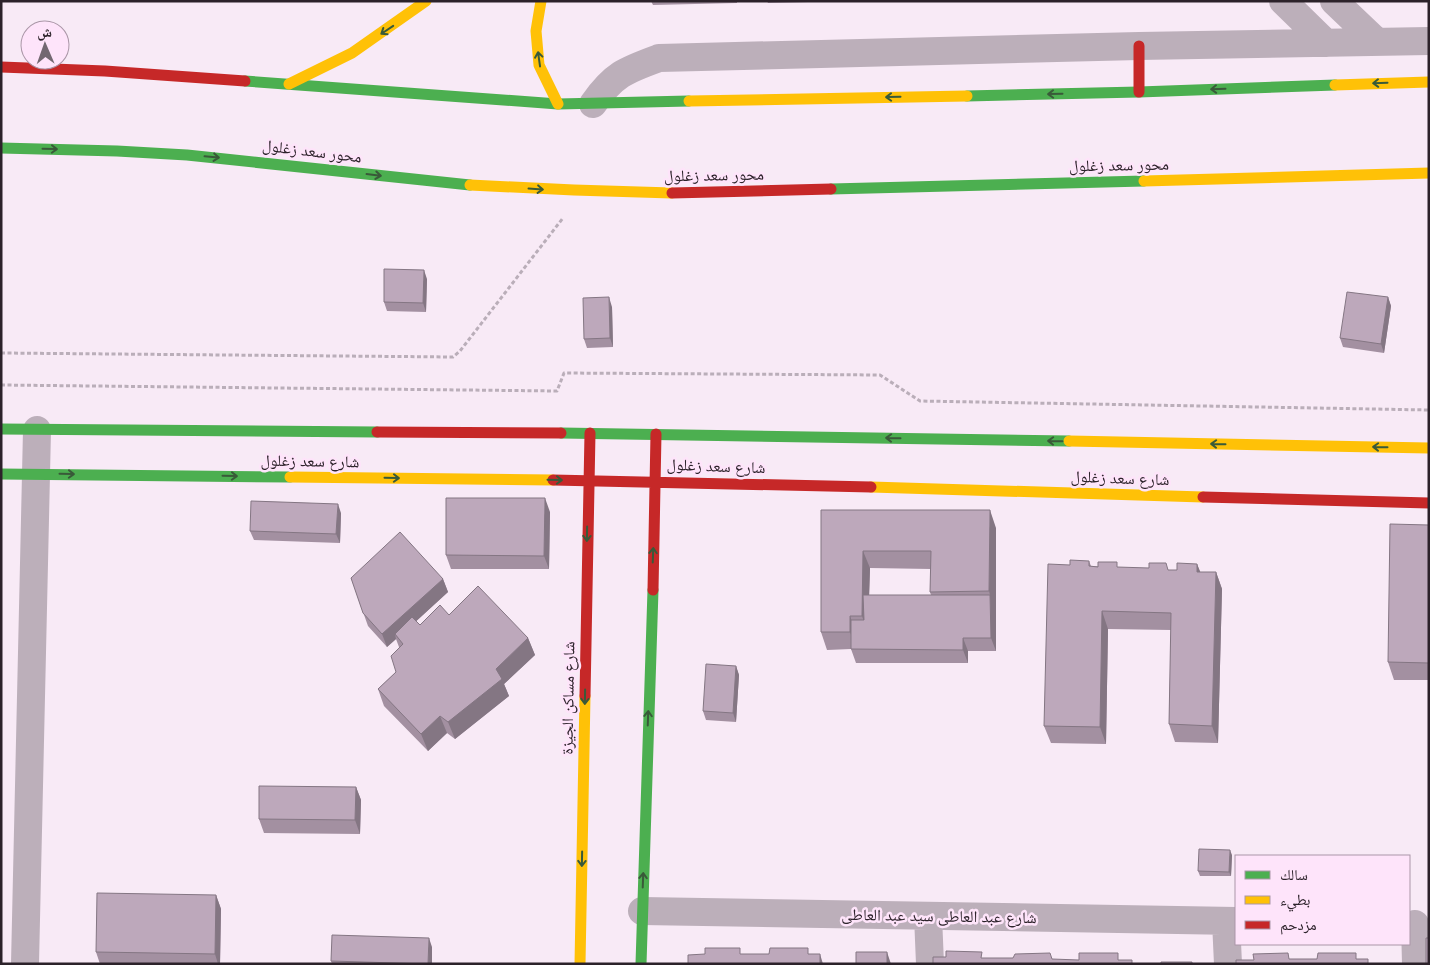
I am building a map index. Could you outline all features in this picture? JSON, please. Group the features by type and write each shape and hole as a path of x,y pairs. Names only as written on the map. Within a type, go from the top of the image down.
{"street":[{"path":"288,84 352,53 426,1"},
{"path":"541,1 536,31 539,65 558,104"},
{"path":"1283,1 1326,42"},
{"path":"1334,1 1377,42"},
{"path":"593,104 605,86 626,70 659,58 1429,41"},
{"path":"1139,46 1139,92"},
{"path":"1,67 104,71 558,104 1139,92 1429,82"},
{"name":"محور سعد زغلول","path":"1,148 92,149 187,155 281,163 473,185 583,192 674,193 1429,173"},
{"name":"شارع سعد زغلول","path":"1,429 590,433 1429,448"},
{"path":"25,964 37,430"},
{"name":"شارع مساكن الجيزة","path":"580,964 590,433"},
{"path":"641,964 656,434"},
{"name":"شارع سعد زغلول","path":"1,474 656,481 1429,503"},
{"name":"شارع عبد العاطى سيد عبد العاطى","path":"642,911 1231,921"},
{"path":"928,916 930,964"},
{"path":"1228,964 1231,921"},
{"path":"1416,964 1418,924"}],"path":[{"path":"1,354 453,357 460,351 583,192"},
{"path":"1,385 558,392 564,373 880,374 920,401 1429,410"}],"building":[{"path":"384,269 424,270 423,303 384,302"},
{"path":"1347,292 1388,297 1381,344 1340,338"},
{"path":"609,297 610,338 584,339 583,298"},
{"path":"446,498 545,498 544,556 446,555"},
{"path":"251,501 338,504 336,534 250,531"},
{"path":"821,510 990,510 989,591 930,592 931,551 863,551 862,616 850,616 850,632 821,632"},
{"path":"1390,524 1429,525 1429,663 1388,662"},
{"path":"400,532 443,579 382,634 363,613 351,578"},
{"path":"1070,560 1089,561 1089,566 1098,567 1098,562 1117,562 1117,567 1149,568 1149,563 1166,563 1168,570 1177,570 1177,563 1197,564 1197,572 1216,572 1212,726 1169,724 1171,613 1102,611 1100,727 1044,726 1048,564 1070,565"},
{"path":"478,586 528,638 496,669 502,679 448,722 440,716 421,734 378,689 396,672 391,656 403,644 395,634 412,617 420,625 440,605 449,615"},
{"path":"863,595 990,595 991,638 963,638 963,650 851,649 851,620 864,620"},
{"path":"706,664 736,666 733,713 703,711"},
{"path":"259,786 356,787 355,820 259,819"},
{"path":"1199,849 1230,850 1229,872 1198,871"},
{"path":"97,893 216,895 215,954 96,952"},
{"path":"332,935 429,938 428,964 331,961"},
{"path":"1426,938 1429,938 1429,964 1426,964"},
{"path":"705,948 740,948 740,954 769,954 770,948 808,948 808,954 820,954 820,964 688,964 688,955 705,954"},
{"path":"946,951 982,952 981,958 1013,958 1015,954 1050,953 1052,959 1079,960 1079,953 1118,953 1118,960 1132,960 1132,964 933,964 933,957 946,957"},
{"path":"856,952 887,952 887,964 856,964"},
{"path":"1288,953 1289,959 1317,959 1318,953 1356,953 1356,959 1368,959 1368,964 1236,964 1236,960 1254,960 1253,954"},
{"path":"1161,962 1192,962 1192,964 1161,964"}],"traffic: fast":[{"path":"245,81 558,104 689,101"},
{"path":"967,96 1335,85"},
{"path":"1,148 187,155 470,185"},
{"path":"831,189 1144,181"},
{"path":"1,429 377,432"},
{"path":"561,433 1069,441"},
{"path":"1,474 290,477"},
{"path":"641,964 653,590"}],"traffic: slow":[{"path":"289,84 352,53 426,1"},
{"path":"541,1 536,31 539,65 558,104"},
{"path":"1335,85 1429,82"},
{"path":"689,101 967,96"},
{"path":"1144,181 1429,173"},
{"path":"470,185 672,193"},
{"path":"1069,441 1429,448"},
{"path":"290,477 553,480"},
{"path":"871,487 1203,497"},
{"path":"580,964 585,696"}],"traffic: jam":[{"path":"1139,46 1139,92"},
{"path":"1,67 105,71 245,81"},
{"path":"672,193 831,189"},
{"path":"377,432 561,433"},
{"path":"585,696 590,433"},
{"path":"653,590 656,434"},
{"path":"553,480 871,487"},
{"path":"1203,497 1429,503"}]}
